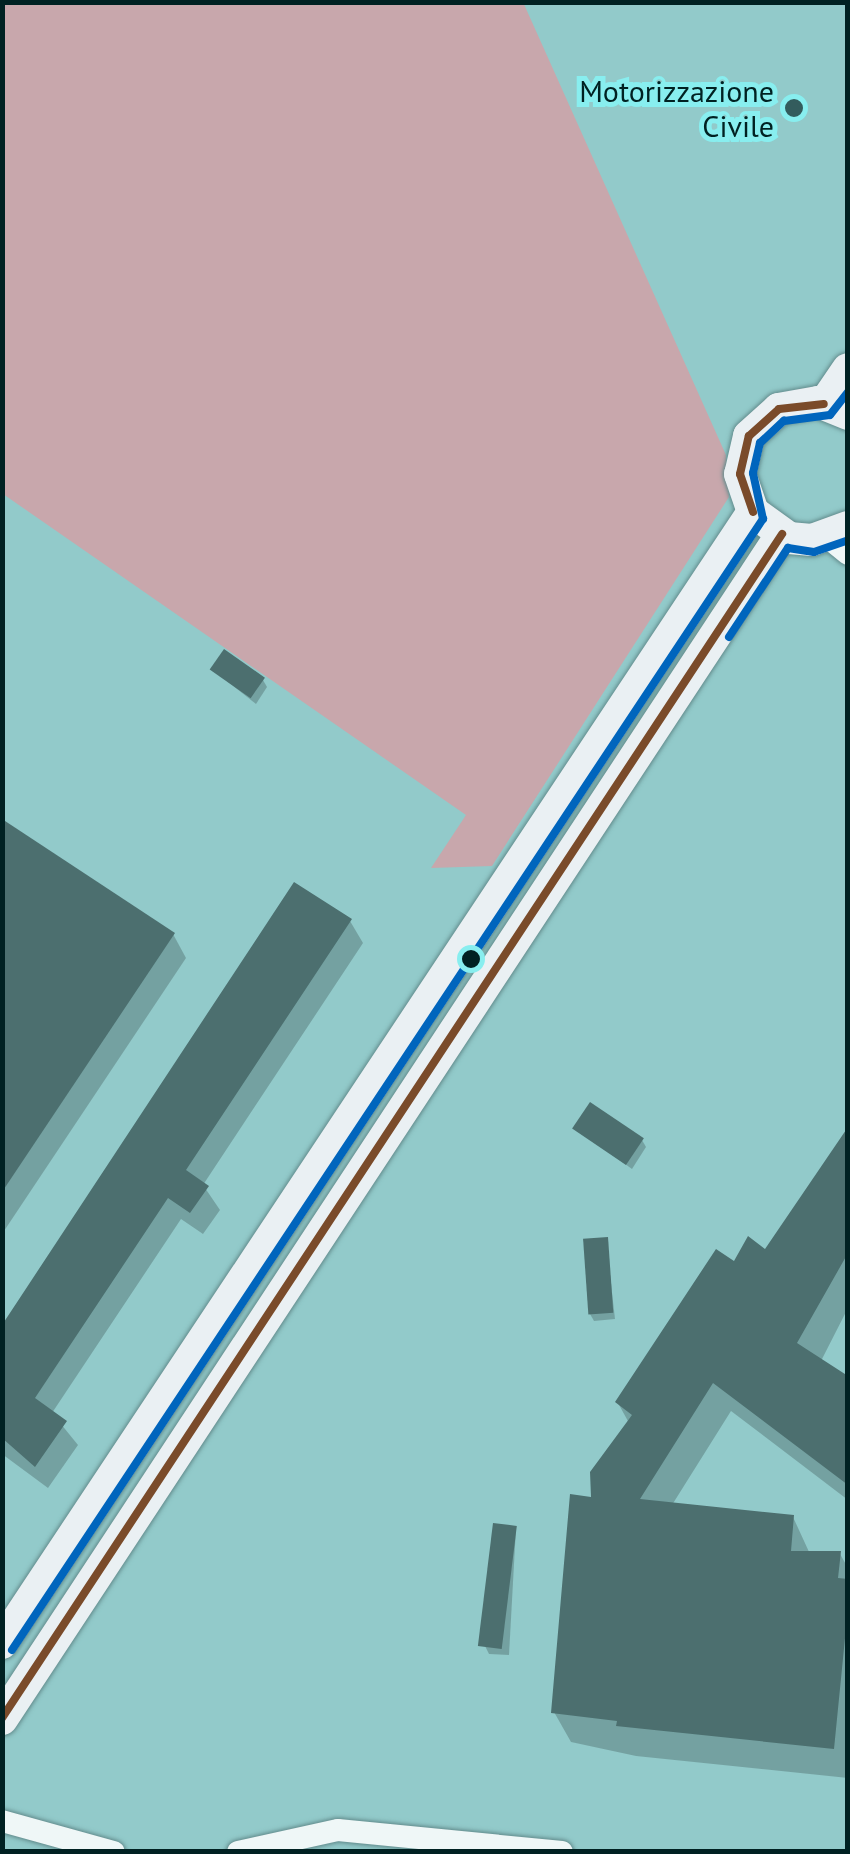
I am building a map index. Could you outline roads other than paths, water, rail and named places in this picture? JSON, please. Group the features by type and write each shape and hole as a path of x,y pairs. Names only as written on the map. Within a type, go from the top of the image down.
{"street":[{"path":"841,540 782,534 753,512 740,474 749,436 778,409 836,409 848,369"},
{"path":"2,1643 753,512"},
{"path":"2,1719 782,534"},
{"path":"2,1821 114,1852"},
{"path":"238,1852 338,1830 562,1852"}],"place":[{"name":"Motorizzazione Civile","path":"794,108"}]}
